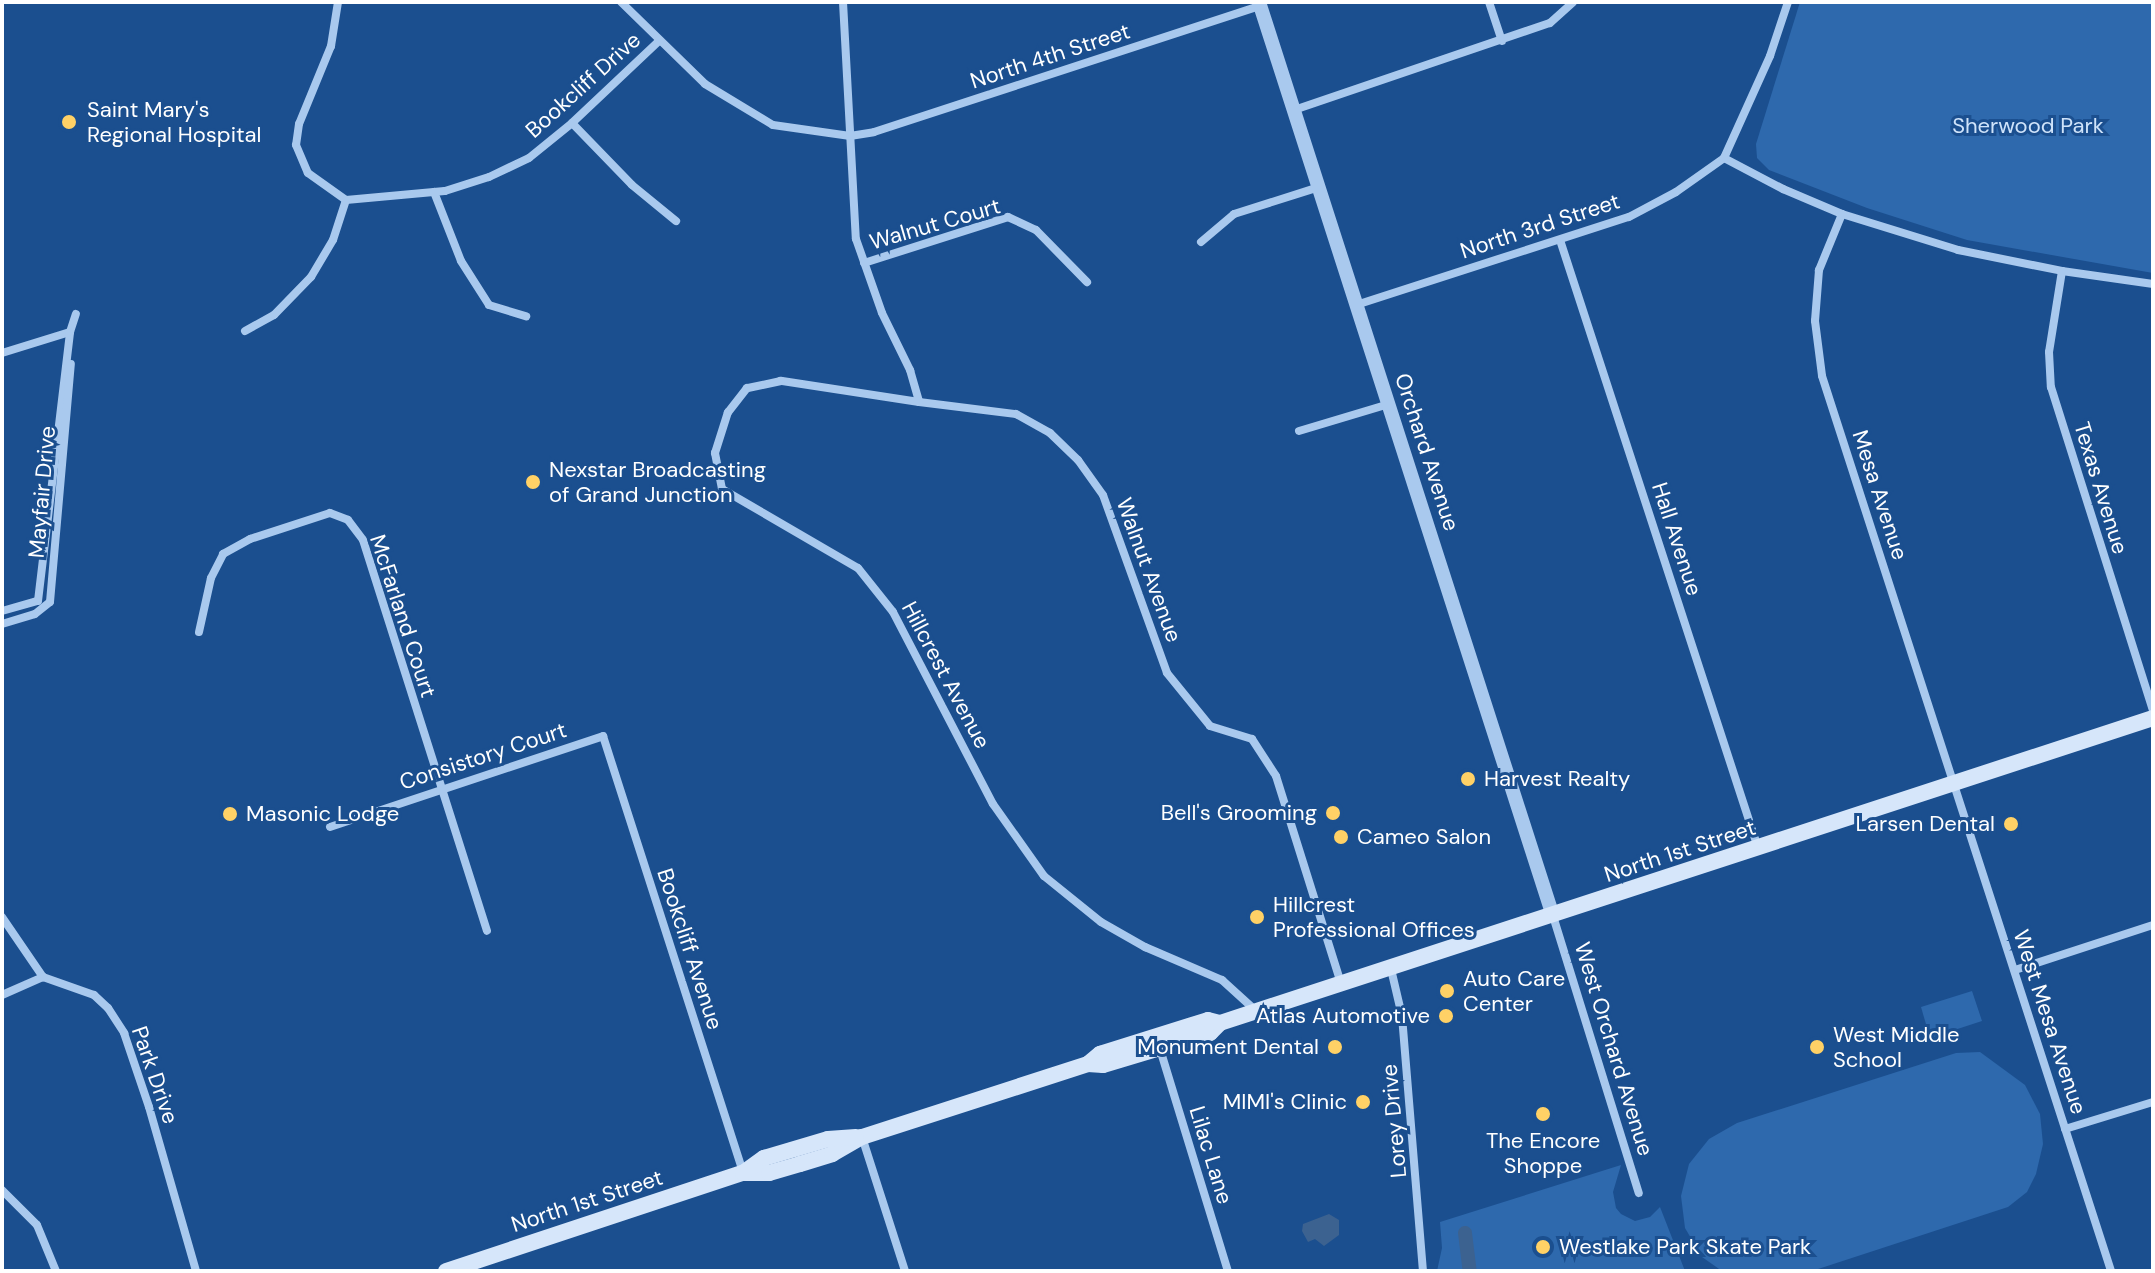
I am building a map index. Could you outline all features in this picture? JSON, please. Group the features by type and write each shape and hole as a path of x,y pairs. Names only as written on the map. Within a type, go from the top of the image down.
{"main road":[{"name":"North 1st Street","path":"446,1271 743,1173 764,1158 828,1139 862,1137 1088,1064 1103,1065 1160,1049 1210,1033 1220,1023 2153,718"},
{"name":"North 1st Street","path":"1088,1064 1100,1054 1188,1026 1208,1020 1220,1023"}],"street":[{"path":"245,331 274,315 311,277 333,240 346,200 308,173 296,145 299,124 331,46 338,2"},
{"path":"621,2 705,84 773,125 850,136"},
{"path":"843,2 856,239 882,313 910,370 919,402"},
{"path":"1489,2 1502,41"},
{"path":"1294,110 1550,23 1573,2"},
{"path":"1788,2 1770,56 1724,158 1783,189 1842,214 1958,250 2062,271 2153,284"},
{"name":"North 4th Street","path":"850,136 874,132 1260,4"},
{"name":"Orchard Avenue","path":"1260,4 1553,916"},
{"name":"Bookcliff Drive","path":"346,200 434,192 489,177 529,158 572,123 659,41"},
{"path":"572,123 632,185 676,221"},
{"name":"North 3rd Street","path":"1356,305 1629,217 1676,192 1724,158"},
{"path":"1201,242 1234,214 1319,187"},
{"path":"434,192 461,261 489,305 526,316"},
{"name":"Mesa Avenue","path":"1842,214 1819,270 1815,321 1822,376 1955,784"},
{"name":"Walnut Court","path":"864,263 1008,217 1036,230 1087,282"},
{"name":"Hall Avenue","path":"1560,240 1759,849"},
{"name":"Texas Avenue","path":"2062,271 2049,352 2051,387 2153,711"},
{"path":"2,611 38,601 70,332 76,314"},
{"path":"2,353 70,332"},
{"name":"Mayfair Drive","path":"2,624 35,614 50,602 73,340 70,332"},
{"name":"Hillcrest Avenue","path":"919,402 781,381 747,388 728,412 715,453 722,489 858,568 893,612 993,804 1044,876 1101,922 1145,947 1222,980 1257,1011"},
{"name":"Walnut Avenue","path":"919,402 1016,414 1050,433 1078,460 1103,495 1167,673 1210,726 1252,739 1276,776 1341,985"},
{"path":"1299,431 1389,404"},
{"name":"McFarland Court","path":"199,632 211,578 223,554 250,539 330,513 348,520 363,540 487,931"},
{"name":"Consistory Court","path":"330,827 440,787 603,736"},
{"name":"Bookcliff Avenue","path":"603,736 743,1173"},
{"name":"West Mesa Avenue","path":"1955,784 2111,1271"},
{"name":"West Orchard Avenue","path":"1553,916 1639,1193"},
{"path":"2,917 43,977 2,995"},
{"path":"2015,970 2153,925"},
{"name":"Lorey Drive","path":"1391,969 1402,1016 1423,1271"},
{"name":"Park Drive","path":"43,977 94,995 108,1008 124,1033 196,1271"},
{"name":"Lilac Lane","path":"1160,1049 1228,1271"},
{"path":"2065,1129 2153,1102"},
{"path":"862,1137 905,1271"},
{"path":"2,1190 37,1225 56,1271"}],"green space":[{"name":"Sherwood Park","path":"1800,2 2153,2 2153,273 1967,240 1867,208 1769,170 1757,158 1756,144"},
{"path":"1972,991 1982,1021 1930,1038 1921,1007"},
{"path":"1980,1052 2025,1085 2040,1114 2043,1144 2036,1174 2027,1192 2008,1207 1812,1271 1722,1271 1702,1257 1685,1228 1681,1196 1689,1164 1709,1139 1737,1123 1956,1053"},
{"path":"1621,1165 1613,1192 1616,1208 1635,1221 1650,1217 1660,1207 1685,1271 1437,1271 1442,1248 1440,1222"}],"shaded area":[{"path":"1329,1214 1339,1220 1339,1235 1324,1246 1315,1239 1308,1242 1302,1231 1303,1224"}],"waterway":[{"path":"1465,1233 1470,1271"}],"place":[{"name":"Saint Mary's Regional Hospital","path":"69,122"},
{"name":"Nexstar Broadcasting of Grand Junction","path":"533,482"},
{"name":"Harvest Realty","path":"1468,779"},
{"name":"Bell's Grooming","path":"1333,813"},
{"name":"Masonic Lodge","path":"230,814"},
{"name":"Larsen Dental","path":"2011,824"},
{"name":"Cameo Salon","path":"1341,837"},
{"name":"Hillcrest Professional Offices","path":"1257,917"},
{"name":"Auto Care Center","path":"1447,991"},
{"name":"Atlas Automotive","path":"1446,1016"},
{"name":"Monument Dental","path":"1335,1047"},
{"name":"West Middle School","path":"1817,1047"},
{"name":"MIMI's Clinic","path":"1363,1102"},
{"name":"The Encore Shoppe","path":"1543,1114"},
{"name":"Westlake Park Skate Park","path":"1543,1247"}]}
